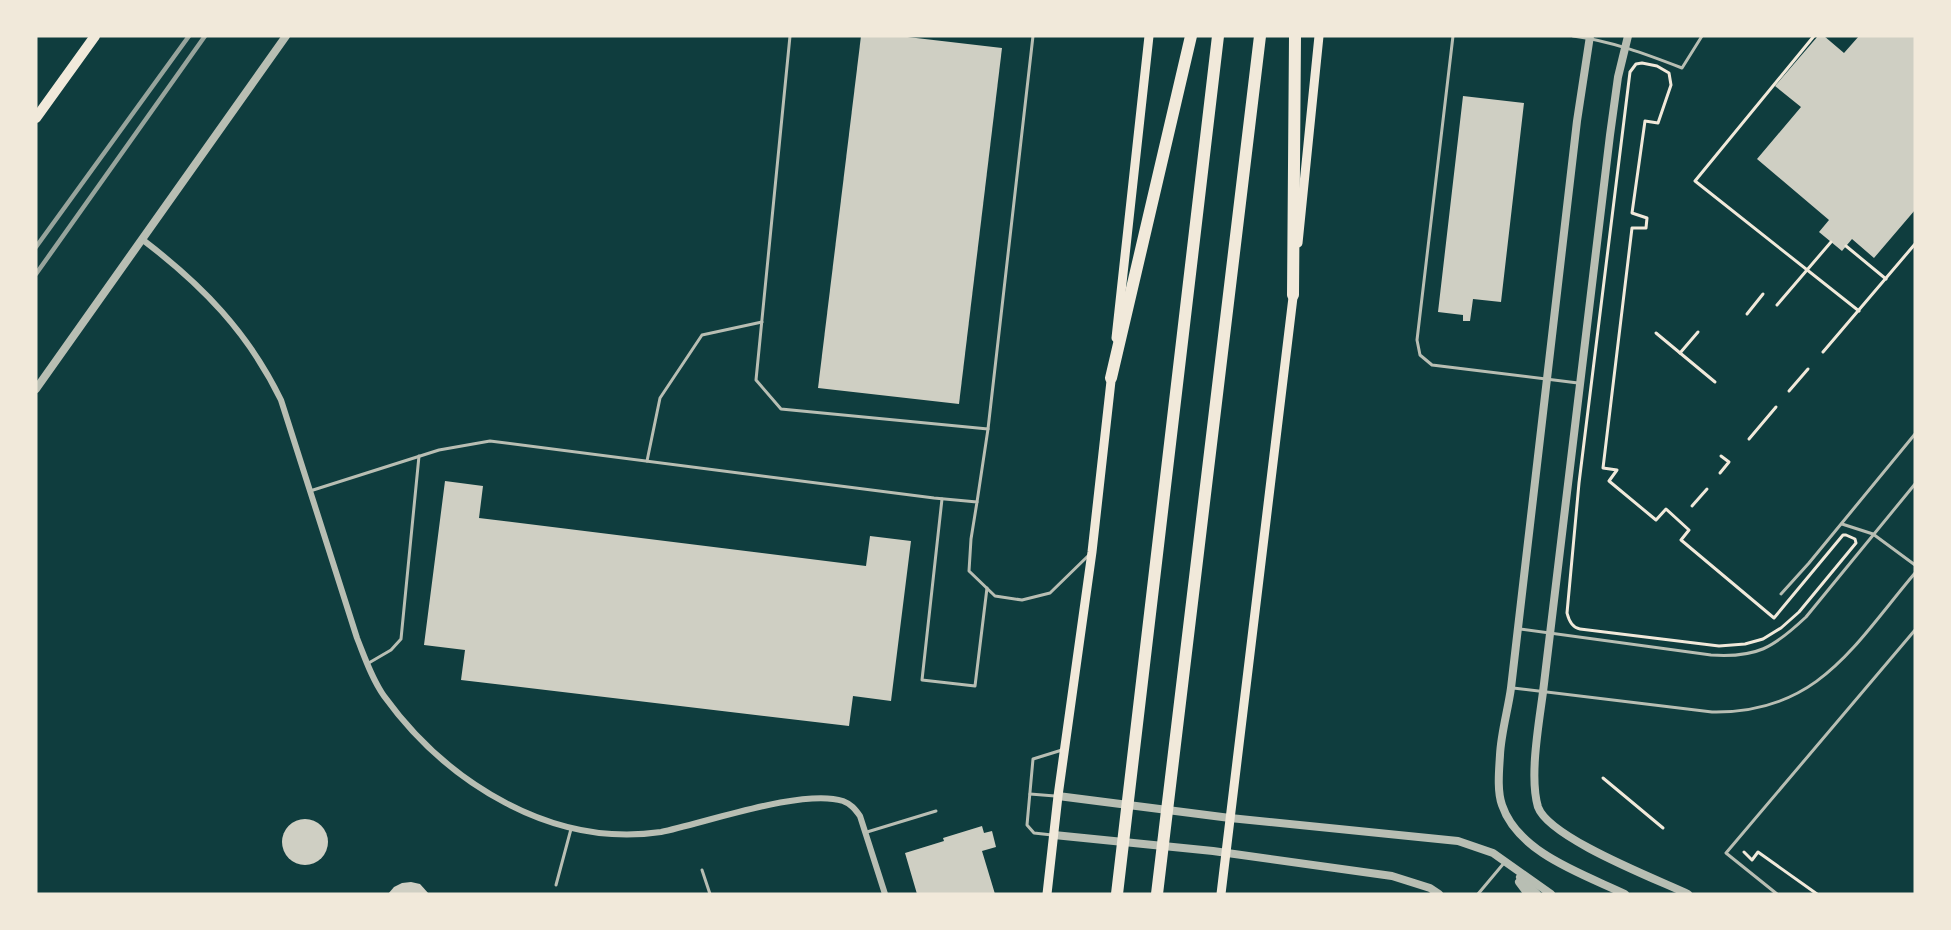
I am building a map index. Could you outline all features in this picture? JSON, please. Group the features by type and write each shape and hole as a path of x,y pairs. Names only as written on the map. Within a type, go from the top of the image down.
{"highway":[{"path":"1111,378 1191,36"},
{"path":"1116,894 1218,36"},
{"path":"1157,894 1260,36"},
{"path":"1293,295 1295,36"}],"main road":[{"path":"36,118 95,36"},
{"path":"1047,894 1058,796 1092,552 1149,36"},
{"path":"1221,894 1293,295 1319,36"}],"street":[{"path":"36,389 286,36"},
{"path":"1628,36 1618,77 1610,135 1543,692 1535,776 1539,808 1556,829 1580,843 1688,894"},
{"path":"1590,37 1577,121 1511,688 1500,753 1499,780 1502,805 1514,827 1539,852 1625,894"},
{"path":"143,240 190,277 252,346 268,372 281,400 367,664 383,695 408,725 450,767 470,782 531,815 572,827 615,835 641,835 684,827 783,802 829,799 842,801 852,805 860,816 885,894"},
{"path":"1058,796 1230,818 1458,841 1493,853 1551,894"},
{"path":"1054,835 1213,851 1392,876 1430,888 1439,894"},
{"path":"1505,862 1528,894"},
{"path":"1505,862 1537,894"}],"lane":[{"path":"789,36 756,380 781,409 988,429"},
{"path":"1032,36 988,429 971,539 969,571 996,596 1022,600 1050,593 1092,552"},
{"path":"1453,36 1417,340 1420,355 1432,365 1580,383"},
{"path":"1573,36 1590,37 1682,68 1702,36"},
{"path":"647,461 660,398 702,335 762,322"},
{"path":"1781,594 1842,524 1915,434"},
{"path":"310,491 440,450 490,441 977,502"},
{"path":"367,664 391,650 401,639 419,456"},
{"path":"1518,629 1736,657 1771,646 1788,634 1806,616 1915,484"},
{"path":"942,499 922,681 975,686 987,588"},
{"path":"1842,524 1873,534 1915,565"},
{"path":"1511,688 1712,712 1735,712 1768,706 1801,692 1822,679 1842,660 1915,573"},
{"path":"1777,894 1726,853 1915,630"},
{"path":"1054,835 1035,833 1027,825 1033,759 1065,749"},
{"path":"1030,794 1058,796"},
{"path":"865,832 936,811"},
{"path":"556,885 572,827"},
{"path":"1478,894 1505,862"},
{"path":"702,870 710,894"}],"path":[{"path":"1814,36 1695,181 1859,311"},
{"path":"1642,63 1657,66 1669,73 1671,85 1658,123 1644,122 1632,213 1647,218 1646,228 1632,228 1603,468 1617,470 1609,481 1656,520 1665,509 1680,521 1689,530 1682,540 1774,618 1843,535 1846,534 1856,543 1799,612 1781,628 1763,639 1745,644 1719,646 1580,629 1568,619 1566,607 1579,483 1620,136 1630,72 1636,64 1642,63"},
{"path":"1777,305 1831,242"},
{"path":"1823,352 1915,244"},
{"path":"1846,246 1886,279"},
{"path":"1747,314 1764,294"},
{"path":"1680,353 1698,332"},
{"path":"1656,333 1715,382"},
{"path":"1789,392 1808,369"},
{"path":"1749,439 1776,407"},
{"path":"1720,473 1729,462 1721,456"},
{"path":"1692,506 1707,489"},
{"path":"1603,778 1663,828"},
{"path":"1744,852 1752,860 1758,852 1817,894"}],"building":[{"path":"861,36 899,36 1002,48 959,404 818,388"},
{"path":"1818,36 1824,36 1844,53 1859,36 1915,36 1915,210 1874,258 1852,239 1842,251 1819,232 1829,220 1757,159 1801,107 1775,86"},
{"path":"1463,96 1524,103 1501,302 1473,299 1470,321 1463,321 1463,315 1438,312"},
{"path":"445,481 483,486 479,518 866,566 870,536 911,541 891,701 853,696 849,726 461,680 465,650 424,645"},
{"path":"305,819 321,826 328,842 321,858 305,865 289,858 282,842 289,826"},
{"path":"982,826 984,833 992,831 996,847 982,851 995,894 917,894 905,853"},
{"path":"411,882 420,884 429,894 388,894 394,887"}],"railway":[{"path":"36,247 189,36"},
{"path":"36,274 205,36"}]}
